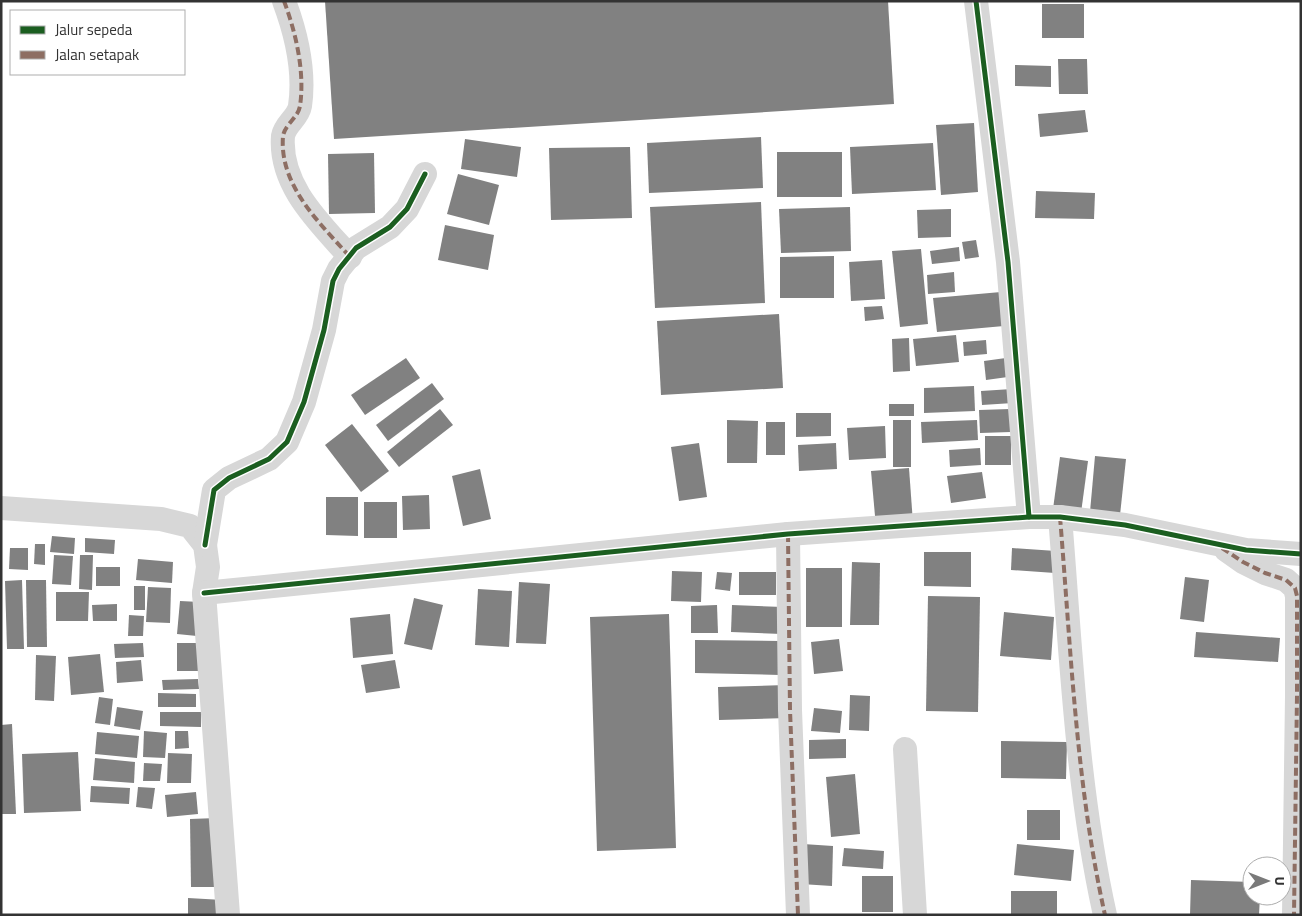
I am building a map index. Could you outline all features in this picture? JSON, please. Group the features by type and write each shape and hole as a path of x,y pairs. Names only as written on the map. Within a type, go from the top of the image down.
{"street":[{"path":"284,1 292,22 300,65 300,108 283,134 286,163 293,186 314,216 350,257"},
{"path":"976,1 1008,262 1030,517"},
{"path":"228,915 204,592 208,567 205,545 214,490 229,478 269,458 287,442 304,402 324,330 333,281 339,269 356,248 390,227 407,209 425,174"},
{"path":"1,508 161,519 190,526 205,545"},
{"path":"204,592 788,534 1030,517 1060,517 1125,525 1246,550 1301,554"},
{"path":"1060,517 1081,772 1093,863 1104,915"},
{"path":"788,534 790,710 798,915"},
{"path":"1216,544 1243,562 1265,573 1286,580 1294,588 1296,596 1299,696 1294,915"},
{"path":"905,748 915,915"}],"building":[{"path":"325,1 888,1 894,104 334,139"},
{"path":"1042,4 1084,4 1084,38 1042,38"},
{"path":"1058,59 1087,59 1088,94 1059,94"},
{"path":"1015,65 1051,66 1051,87 1015,86"},
{"path":"1085,110 1088,132 1040,137 1038,114"},
{"path":"974,123 978,192 941,195 936,125"},
{"path":"761,137 763,188 649,193 647,143"},
{"path":"465,139 521,147 517,177 461,169"},
{"path":"933,143 936,190 852,194 850,147"},
{"path":"630,147 632,218 551,220 549,148"},
{"path":"777,152 842,152 842,197 777,197"},
{"path":"374,153 375,213 329,214 328,154"},
{"path":"458,174 499,185 489,225 447,214"},
{"path":"1036,191 1095,193 1094,219 1035,218"},
{"path":"761,202 765,303 655,308 650,207"},
{"path":"850,207 851,251 781,253 779,209"},
{"path":"951,209 951,237 918,238 917,210"},
{"path":"445,225 494,235 488,270 438,260"},
{"path":"976,240 979,257 965,259 962,242"},
{"path":"959,247 960,261 932,264 930,251"},
{"path":"921,249 928,324 900,327 892,251"},
{"path":"834,256 834,298 780,298 780,257"},
{"path":"882,260 885,299 851,301 849,262"},
{"path":"954,272 955,292 928,294 927,275"},
{"path":"1001,292 1004,326 937,332 933,298"},
{"path":"882,306 884,319 865,321 864,307"},
{"path":"779,314 783,388 661,395 657,321"},
{"path":"956,335 959,362 916,366 913,339"},
{"path":"909,338 910,371 893,372 892,339"},
{"path":"986,340 987,354 964,356 963,342"},
{"path":"1013,357 1015,376 986,380 984,361"},
{"path":"406,358 420,378 365,415 351,395"},
{"path":"432,383 444,399 388,441 376,425"},
{"path":"974,386 975,411 924,413 924,388"},
{"path":"1012,389 1013,403 982,405 981,391"},
{"path":"889,404 914,404 914,416 889,416"},
{"path":"440,409 453,425 399,467 387,452"},
{"path":"1010,409 1011,432 980,433 979,410"},
{"path":"796,413 831,413 831,436 796,437"},
{"path":"727,420 758,421 757,463 727,463"},
{"path":"893,420 911,420 911,467 893,467"},
{"path":"977,420 978,440 922,443 921,422"},
{"path":"766,422 785,422 785,455 766,455"},
{"path":"352,424 389,471 361,492 325,445"},
{"path":"885,426 886,458 849,460 847,428"},
{"path":"985,436 1011,436 1011,465 985,465"},
{"path":"699,443 707,497 679,501 671,447"},
{"path":"836,443 837,469 799,471 798,445"},
{"path":"980,448 981,465 950,467 949,450"},
{"path":"1095,456 1126,459 1120,515 1090,512"},
{"path":"1060,457 1088,461 1081,513 1053,509"},
{"path":"909,468 913,523 876,527 871,471"},
{"path":"480,469 491,519 463,526 452,476"},
{"path":"982,472 986,498 951,503 947,476"},
{"path":"429,495 430,529 403,530 402,496"},
{"path":"326,497 358,497 358,536 326,535"},
{"path":"364,502 397,502 397,538 364,538"},
{"path":"52,536 75,538 74,554 50,552"},
{"path":"85,538 115,540 114,554 85,552"},
{"path":"35,544 45,544 45,565 34,564"},
{"path":"10,548 28,548 28,570 9,569"},
{"path":"1012,548 1056,551 1055,573 1011,570"},
{"path":"924,552 971,552 971,587 924,586"},
{"path":"54,555 73,556 71,585 52,584"},
{"path":"80,555 93,555 92,590 79,589"},
{"path":"138,559 173,562 172,583 136,580"},
{"path":"852,562 880,563 879,625 850,625"},
{"path":"96,567 120,567 120,586 96,586"},
{"path":"806,568 842,568 842,627 806,627"},
{"path":"672,571 702,572 701,602 671,601"},
{"path":"717,572 732,573 730,591 715,589"},
{"path":"739,572 776,572 776,595 739,595"},
{"path":"1185,577 1209,580 1204,622 1180,619"},
{"path":"22,580 24,649 7,649 5,581"},
{"path":"26,580 46,580 47,647 27,647"},
{"path":"519,582 550,584 546,644 516,643"},
{"path":"134,586 145,586 145,610 134,610"},
{"path":"148,587 171,588 170,623 146,622"},
{"path":"478,589 512,591 509,647 475,645"},
{"path":"56,592 89,592 88,621 56,621"},
{"path":"928,596 980,597 978,712 926,711"},
{"path":"414,598 443,605 432,650 404,644"},
{"path":"180,601 200,602 197,636 177,634"},
{"path":"117,604 117,621 93,621 92,605"},
{"path":"717,605 718,633 691,633 691,606"},
{"path":"732,605 783,607 782,634 731,632"},
{"path":"1004,612 1054,617 1051,660 1000,656"},
{"path":"390,614 393,654 353,658 350,618"},
{"path":"669,614 676,848 597,851 590,617"},
{"path":"129,615 144,616 143,636 128,636"},
{"path":"1196,632 1280,638 1278,662 1194,657"},
{"path":"839,639 843,671 814,674 811,642"},
{"path":"695,640 780,641 780,675 695,673"},
{"path":"143,643 144,657 115,658 114,644"},
{"path":"177,643 199,643 199,671 177,671"},
{"path":"100,654 104,692 71,695 68,657"},
{"path":"36,655 56,656 54,701 35,700"},
{"path":"141,660 143,681 117,683 116,662"},
{"path":"395,660 400,688 366,693 361,665"},
{"path":"198,679 199,689 163,690 162,680"},
{"path":"786,685 787,718 719,720 718,687"},
{"path":"158,693 196,694 196,707 158,707"},
{"path":"850,695 870,696 869,731 849,730"},
{"path":"99,697 113,699 110,725 95,723"},
{"path":"117,707 143,711 140,730 114,726"},
{"path":"814,708 842,711 840,733 811,731"},
{"path":"160,712 201,712 201,727 160,726"},
{"path":"12,724 16,814 1,814 1,725"},
{"path":"144,731 167,733 165,758 143,757"},
{"path":"175,731 188,731 189,748 175,749"},
{"path":"97,732 139,736 137,758 95,754"},
{"path":"846,739 846,758 809,759 809,740"},
{"path":"1001,741 1067,742 1066,779 1001,778"},
{"path":"78,752 81,811 24,813 22,754"},
{"path":"168,753 192,754 191,783 167,783"},
{"path":"95,758 135,762 134,783 93,780"},
{"path":"144,763 162,764 160,781 143,781"},
{"path":"855,774 860,834 831,837 826,777"},
{"path":"91,786 130,788 129,804 90,802"},
{"path":"138,787 155,788 152,809 136,807"},
{"path":"196,792 198,814 167,817 165,795"},
{"path":"1027,810 1060,810 1060,840 1027,840"},
{"path":"217,818 218,887 191,887 190,819"},
{"path":"803,844 833,846 832,886 801,884"},
{"path":"1017,844 1074,850 1071,881 1014,875"},
{"path":"844,848 884,851 883,869 842,866"},
{"path":"862,876 893,876 893,912 862,912"},
{"path":"1191,880 1242,882 1242,906 1259,906 1259,915 1190,915"},
{"path":"1011,891 1057,891 1057,915 1011,915"},
{"path":"188,898 223,900 223,915 188,915"}],"marked path":[{"path":"284,1 296,39 301,80 299,110 286,128 283,136 284,154 288,171 304,202 350,257"},
{"path":"1060,517 1071,667 1081,767 1087,817 1105,915"},
{"path":"788,534 790,710 798,915"},
{"path":"1222,548 1243,562 1265,573 1286,580 1295,588 1297,596 1294,915"}],"cycle path":[{"path":"976,1 1008,262 1029,517"},
{"path":"205,545 214,490 229,478 269,459 287,442 304,402 324,330 333,281 339,269 356,248 390,227 407,209 425,174"},
{"path":"204,593 788,534 1029,517 1060,517 1125,525 1246,550 1301,554"}]}
